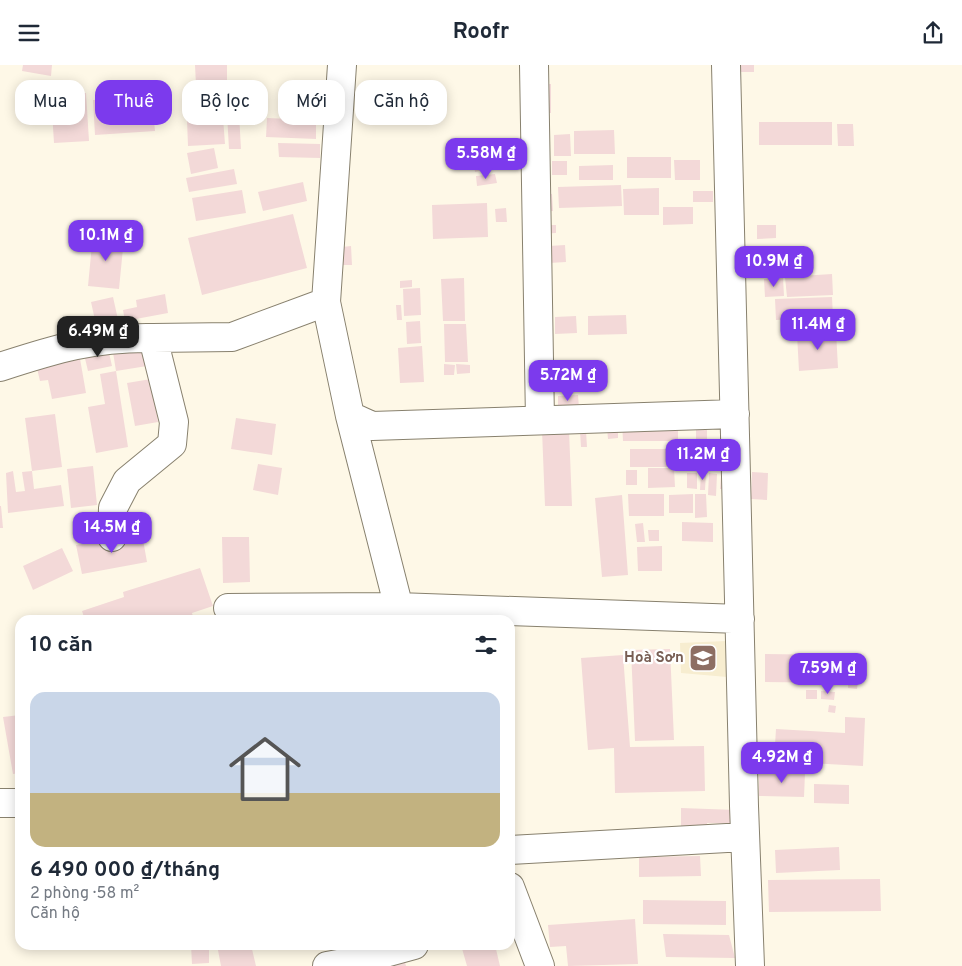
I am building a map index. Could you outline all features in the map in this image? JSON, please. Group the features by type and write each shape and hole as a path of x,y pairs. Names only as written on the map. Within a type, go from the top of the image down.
{"street":[{"path":"342,65 326,302 350,416 400,613"},
{"path":"534,65 540,420"},
{"path":"726,65 750,966"},
{"path":"0,367 94,340 122,337 232,337 326,302"},
{"path":"112,537 113,507 126,481 172,444 174,421 153,338"},
{"path":"350,416 372,426 735,414"},
{"path":"228,608 513,615"},
{"path":"515,615 740,619"},
{"path":"0,803 15,803"},
{"path":"515,850 746,837"},
{"path":"515,916 540,966"},
{"path":"327,966 361,962 398,950"}],"shaded area":[{"name":"Hoà Sơn","path":"726,641 727,677 681,673 680,643"}],"building":[{"path":"23,65 52,65 51,76 22,71"},
{"path":"195,65 227,65 227,80 196,80"},
{"path":"741,65 754,65 754,72 740,72"},
{"path":"537,84 551,84 551,113 538,113"},
{"path":"85,93 89,141 54,143 53,125 85,125"},
{"path":"93,100 95,100 95,125 154,125 155,131 95,135"},
{"path":"268,118 278,118 278,125 316,125 316,139 266,137"},
{"path":"759,122 832,122 832,145 759,145"},
{"path":"837,124 853,124 854,146 838,146"},
{"path":"187,125 224,125 225,144 188,146"},
{"path":"228,125 240,125 241,149 229,149"},
{"path":"614,130 615,154 574,154 574,131"},
{"path":"570,134 571,156 554,156 554,135"},
{"path":"278,143 320,144 320,158 279,157"},
{"path":"214,148 218,168 191,174 187,153"},
{"path":"491,157 493,168 475,172 473,160"},
{"path":"627,157 671,157 671,178 627,178"},
{"path":"674,160 700,160 700,180 675,180"},
{"path":"552,161 567,161 567,175 552,175"},
{"path":"613,165 613,180 579,180 579,166"},
{"path":"234,169 237,184 189,192 186,178"},
{"path":"495,174 497,183 477,186 476,176"},
{"path":"303,182 307,201 263,211 258,192"},
{"path":"621,185 622,206 559,208 558,187"},
{"path":"659,188 659,215 624,215 623,189"},
{"path":"242,190 246,213 196,221 192,198"},
{"path":"693,191 713,191 713,202 693,202"},
{"path":"552,194 553,211 542,212 541,195"},
{"path":"487,203 488,237 433,239 432,205"},
{"path":"663,207 693,207 693,224 663,225"},
{"path":"506,208 507,222 496,222 495,209"},
{"path":"293,214 307,268 202,295 188,238"},
{"path":"538,225 556,225 556,233 538,234"},
{"path":"757,225 776,225 776,238 757,239"},
{"path":"93,234 124,238 119,289 88,286"},
{"path":"565,245 566,262 549,263 549,246"},
{"path":"351,246 352,265 343,265 342,247"},
{"path":"832,274 833,295 787,297 785,277"},
{"path":"464,278 465,321 443,321 441,279"},
{"path":"783,278 784,296 765,297 764,279"},
{"path":"412,280 412,287 400,288 400,281"},
{"path":"420,288 421,315 404,316 403,289"},
{"path":"165,294 168,313 125,321 123,310 137,307 136,300"},
{"path":"113,297 119,324 97,329 91,302"},
{"path":"832,297 833,317 776,320 775,299"},
{"path":"396,305 401,305 402,320 397,320"},
{"path":"626,315 627,334 588,335 588,316"},
{"path":"576,316 577,333 555,334 555,317"},
{"path":"420,321 421,343 407,344 406,322"},
{"path":"444,324 466,324 468,362 445,362"},
{"path":"836,331 838,368 799,371 797,334"},
{"path":"142,340 147,366 116,371 112,346"},
{"path":"107,344 112,366 88,371 83,350"},
{"path":"422,346 424,382 400,383 398,348"},
{"path":"79,353 86,393 52,399 48,380 40,381 35,360"},
{"path":"444,364 455,365 454,375 444,375"},
{"path":"456,364 470,365 470,373 457,374"},
{"path":"116,371 128,447 96,453 88,407 105,404 100,374"},
{"path":"151,379 158,422 135,426 127,383"},
{"path":"578,395 579,408 558,408 558,396"},
{"path":"55,414 62,467 32,471 25,418"},
{"path":"236,418 276,424 272,455 231,449"},
{"path":"622,422 678,422 678,441 623,441"},
{"path":"618,427 618,438 608,439 607,428"},
{"path":"542,430 569,430 572,506 545,506"},
{"path":"696,430 707,430 707,468 696,468"},
{"path":"580,431 586,431 587,447 581,447"},
{"path":"630,449 676,449 676,467 630,467"},
{"path":"680,451 694,452 693,470 680,470"},
{"path":"258,464 282,468 278,495 253,490"},
{"path":"93,466 97,505 71,508 67,469"},
{"path":"648,468 674,468 675,487 648,488"},
{"path":"626,470 637,470 637,485 626,485"},
{"path":"13,471 16,492 25,491 22,472 32,471 34,489 61,485 64,506 8,513 6,473"},
{"path":"752,472 768,473 767,500 751,499"},
{"path":"687,473 697,473 697,489 687,488"},
{"path":"701,473 706,473 705,490 700,490"},
{"path":"709,473 717,474 716,496 708,495"},
{"path":"721,477 727,477 726,489 720,489"},
{"path":"628,494 664,494 664,516 629,516"},
{"path":"693,494 693,513 669,513 669,495"},
{"path":"695,494 706,494 707,517 695,518"},
{"path":"622,495 628,575 602,577 595,498"},
{"path":"1,506 3,528 0,528"},
{"path":"682,522 713,523 713,542 682,541"},
{"path":"643,523 645,542 637,542 635,524"},
{"path":"648,530 659,530 659,541 649,541"},
{"path":"142,534 147,562 82,574 76,545"},
{"path":"222,537 249,537 250,582 223,583"},
{"path":"662,546 662,571 638,571 637,547"},
{"path":"62,548 73,571 33,590 23,566"},
{"path":"200,568 213,606 192,613 193,615 83,615 82,611 124,597 123,592"},
{"path":"670,649 674,740 635,741 631,650"},
{"path":"765,654 839,655 839,683 765,682"},
{"path":"623,655 630,747 704,746 705,791 615,793 614,748 588,750 581,658"},
{"path":"849,671 859,672 857,689 848,688"},
{"path":"806,690 817,690 817,699 806,699"},
{"path":"821,691 835,692 834,700 821,699"},
{"path":"829,705 836,706 835,713 828,712"},
{"path":"15,716 15,774 13,774 3,717"},
{"path":"845,717 865,718 863,766 774,761 776,729 845,733"},
{"path":"759,772 805,773 804,797 759,796"},
{"path":"814,784 849,785 849,804 814,803"},
{"path":"681,808 736,810 736,824 707,823 707,833 681,833"},
{"path":"839,847 840,870 776,873 775,850"},
{"path":"700,856 701,876 639,877 639,857"},
{"path":"880,879 881,911 769,912 768,880"},
{"path":"643,900 726,901 726,925 643,924"},
{"path":"635,919 638,964 568,966 566,946 550,947 548,925"},
{"path":"663,934 729,935 735,958 666,957"},
{"path":"191,950 209,950 209,963 192,964"},
{"path":"218,950 252,950 256,966 221,966"},
{"path":"462,950 496,950 500,966 467,966"},
{"path":"403,954 406,966 381,966"}],"place":[{"name":"Hoà Sơn","path":"703,658"}]}
